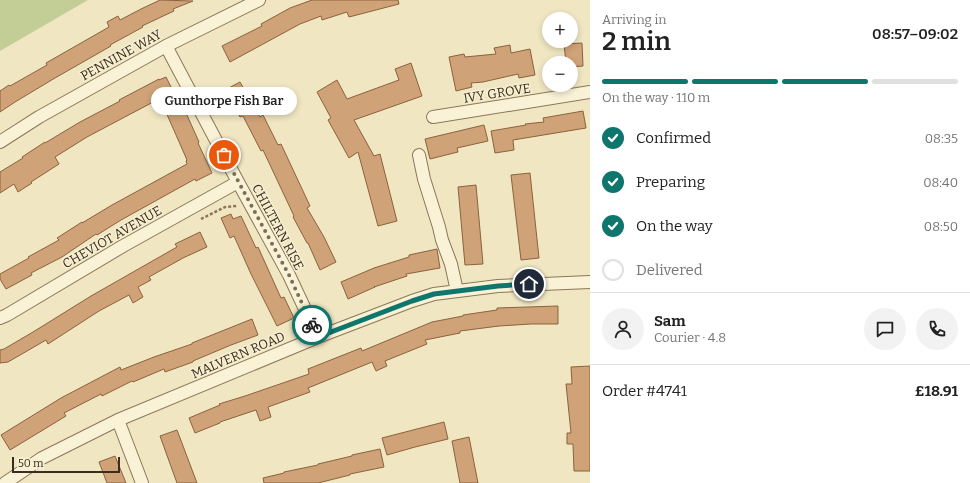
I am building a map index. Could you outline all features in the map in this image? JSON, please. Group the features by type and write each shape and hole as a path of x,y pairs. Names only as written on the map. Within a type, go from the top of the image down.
{"street":[{"name":"PENNINE WAY","path":"0,142 39,117 166,46 259,0"},
{"name":"CHILTERN RISE","path":"166,46 289,275 318,337"},
{"name":"IVY GROVE","path":"433,117 590,92"},
{"path":"419,155 424,179 442,240 451,264 456,291"},
{"name":"CHEVIOT AVENUE","path":"0,318 123,246 238,182"},
{"name":"MALVERN ROAD","path":"10,482 42,458 118,420 318,337 412,301 434,294 498,286 590,282"},
{"path":"118,420 142,483"}],"path":[{"path":"197,221 225,207 238,206"}],"green space":[{"path":"0,0 88,0 0,51"}],"building":[{"path":"160,0 193,1 173,9 174,11 142,26 143,27 110,45 111,46 0,112 0,91 47,65 46,63 109,27 107,22 118,16 120,20"},
{"path":"312,0 398,0 399,4 349,17 347,12 322,20 321,16 300,24 230,62 222,46 262,26 261,24 290,8"},
{"path":"578,43 582,43 583,66 578,66 578,56 565,56 564,48 578,48"},
{"path":"510,45 511,53 530,49 535,75 519,78 518,74 483,82 471,83 472,87 456,91 449,57 464,54 465,57 496,54 494,48"},
{"path":"411,63 422,96 354,120 374,156 380,154 397,221 378,226 358,152 349,158 328,120 331,118 317,92 337,80 347,99 399,80 395,69"},
{"path":"166,77 180,105 182,104 212,173 196,181 195,179 97,235 96,234 62,257 31,273 32,275 6,289 0,279 0,274 59,240 57,238 82,222 187,164 187,160 162,103 159,105 157,100 87,137 55,157 59,164 18,192 14,184 0,193 0,172 45,142 120,101 119,100 159,79"},
{"path":"240,82 260,117 263,115 278,145 281,144 310,206 307,208 324,237 336,262 320,270 308,243 293,217 294,216 263,150 261,151 243,116 240,117 225,90"},
{"path":"583,111 586,128 513,140 514,150 495,153 491,131 526,125 525,124 544,122 543,118"},
{"path":"484,125 488,141 457,148 458,152 430,159 425,139"},
{"path":"530,173 539,258 521,260 511,175"},
{"path":"476,185 483,264 465,265 458,187"},
{"path":"231,214 233,219 241,216 256,248 258,247 281,298 284,297 294,318 277,326 234,236 230,238 221,218"},
{"path":"200,232 207,247 183,258 149,277 151,280 138,287 143,297 133,303 129,295 99,311 48,344 46,340 8,362 0,363 0,350 177,247 175,244"},
{"path":"437,249 440,268 406,274 407,276 374,287 348,299 341,282 374,268 409,257 409,255"},
{"path":"558,306 558,324 499,326 460,331 460,333 425,340 427,344 385,361 387,366 376,371 372,362 308,388 310,392 268,407 271,417 260,421 256,410 220,422 195,433 189,418 220,405 219,404 309,374 308,369 361,348 362,351 432,322 463,315 497,310 497,308"},
{"path":"252,319 258,335 193,362 165,372 164,369 133,382 132,381 102,396 101,394 64,413 66,416 10,450 1,435 61,398 120,367 121,370 192,344"},
{"path":"590,366 590,471 574,471 573,444 567,444 567,433 571,433 566,384 572,384 571,367"},
{"path":"444,422 448,439 387,455 382,438"},
{"path":"177,430 197,483 177,483 160,436"},
{"path":"469,437 478,483 460,483 452,441"},
{"path":"380,449 384,467 350,474 318,483 264,483 263,478"},
{"path":"115,456 126,483 107,483 99,462"}],"way so far":[{"path":"224,155 289,275 312,325"}],"place":[{"name":"Gunthorpe Fish Bar","path":"224,155"}],"route":[{"path":"312,325 318,337 434,294 498,286 529,284"}]}
